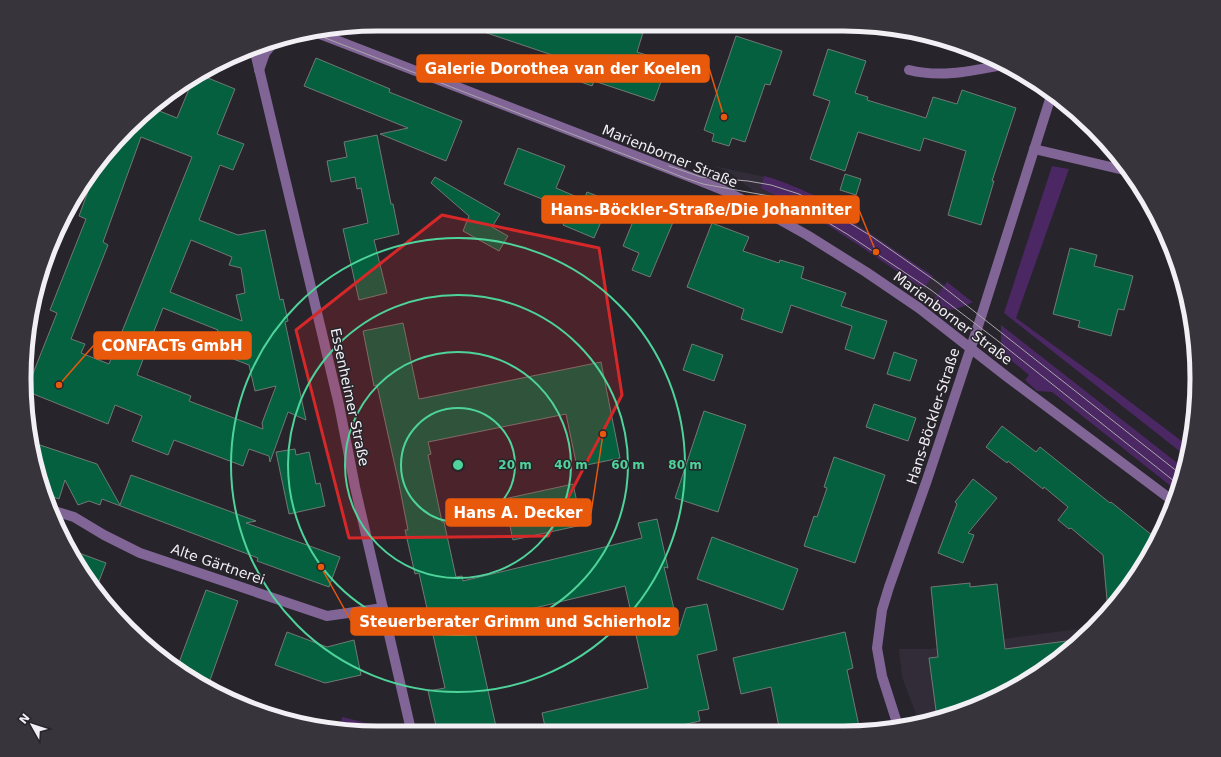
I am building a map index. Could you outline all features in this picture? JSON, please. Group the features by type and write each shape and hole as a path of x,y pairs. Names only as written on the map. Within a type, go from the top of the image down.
{"street":[{"name":"Marienborner Straße","path":"324,36 723,190 807,235 861,268 920,308 970,349 1169,498"},
{"path":"259,70 265,53 269,49"},
{"name":"Essenheimer Straße","path":"255,53 339,405 355,487 410,726"},
{"path":"909,70 923,73 941,74 960,73 995,66"},
{"name":"Hans-Böckler-Straße","path":"897,721 882,676 877,648 880,619 889,588 927,480 970,349 1050,100"},
{"path":"1034,148 1119,169"},
{"name":"Alte Gärtnerei","path":"57,512 74,517 104,535 140,553 327,616 383,608"}],"highlighted area":[{"path":"442,215 599,248 622,395 548,536 349,538 296,330"}],"shaded area":[{"path":"714,166 775,179 820,198 818,200 881,240 945,285 947,282 973,302 955,309 933,301 935,298 915,283 823,222 774,201 762,198 729,172"},
{"path":"1052,166 1069,169 1016,318 1184,442 1181,453 1004,313"},
{"path":"764,176 786,183 820,198 806,222 762,198 773,201 775,195 761,188"},
{"path":"831,208 933,276 923,289 823,222"},
{"path":"947,282 973,302 950,310 939,309 928,303 931,299 933,301"},
{"path":"1001,325 1179,464 1173,488 1052,392 1037,391 1025,380 1029,375 1001,352"},
{"path":"1084,628 1072,640 1036,667 996,690 954,708 915,718 917,717 902,677 899,649 928,649"},
{"path":"342,717 379,726 356,725 341,724"}],"building":[{"path":"481,31 643,31 637,52 668,62 654,101 594,81 592,86 559,74 564,59"},
{"path":"736,36 782,51 770,85 765,84 745,142 732,138 729,146 712,141 714,134 704,130"},
{"path":"828,49 866,61 855,93 868,97 867,100 926,118 933,97 957,104 962,90 1016,108 992,181 994,181 981,225 948,215 966,151 924,138 920,151 858,132 845,171 810,159 830,101 813,95"},
{"path":"316,58 390,89 389,92 462,121 446,161 380,134 408,128 304,86"},
{"path":"206,77 235,89 217,134 244,144 233,170 220,165 199,220 238,235 265,230 280,300 283,299 288,321 285,322 306,420 288,412 270,462 269,456 249,449 243,466 174,440 168,455 132,441 142,416 115,405 108,424 32,393 31,378 57,313 50,310 86,219 79,216 91,184 117,149 158,110 177,118 190,87","holes":["141,137 192,157 109,364 81,353 85,344 71,339 108,245 103,242","191,240 232,257 229,265 241,268 245,293 236,295 242,321 170,292","163,308 218,330 210,350 249,365 255,391 276,386 262,423 263,429 189,401 191,396 137,375"]},
{"path":"377,135 391,204 393,204 399,234 374,240 387,293 359,300 343,229 368,223 361,188 357,189 355,177 331,182 327,161 347,157 344,142"},
{"path":"518,148 565,166 556,188 584,200 587,192 610,201 594,238 563,225 570,210 504,184"},
{"path":"845,174 861,179 856,195 840,190"},
{"path":"435,177 500,214 492,227 508,236 499,251 463,231 469,216 431,183"},
{"path":"647,196 679,208 650,277 632,270 639,253 623,246 636,214 639,215"},
{"path":"712,223 749,237 743,251 779,263 780,260 804,267 801,278 846,293 841,306 887,321 874,359 845,349 852,326 791,305 782,333 741,319 744,309 687,287"},
{"path":"1070,248 1097,255 1094,266 1133,276 1124,310 1118,309 1111,336 1078,327 1080,321 1053,314"},
{"path":"403,323 419,399 601,362 620,458 577,467 566,414 428,442 431,454 428,455 442,522 444,522 456,577 462,576 463,581 642,538 638,523 657,519 668,568 664,567 679,630 686,608 707,604 717,650 697,655 709,709 698,711 700,721 678,726 545,726 542,713 648,688 625,586 473,623 496,726 436,726 428,691 445,688 419,573 415,574 405,530 408,530 399,484 377,385 374,386 363,331"},
{"path":"692,344 723,355 714,381 683,370"},
{"path":"894,352 917,360 910,381 887,374"},
{"path":"874,404 916,418 908,441 866,427"},
{"path":"704,411 746,425 718,512 675,498"},
{"path":"1002,426 1036,452 1040,447 1152,535 1131,572 1107,604 1103,555 1071,528 1069,529 1058,520 1068,507 1044,487 1043,489 1008,461 1007,463 986,447"},
{"path":"40,445 97,464 120,505 131,475 256,521 246,523 340,557 329,587 257,561 258,558 102,499 100,505 89,501 78,505 65,480 59,499 51,496 39,449"},
{"path":"295,449 296,455 309,452 316,484 320,483 325,506 289,514 276,452"},
{"path":"834,457 885,475 855,563 804,546 814,516 817,517 827,488 824,487"},
{"path":"973,479 997,498 968,533 974,535 963,563 938,553 957,504 955,502"},
{"path":"573,484 582,525 513,540 504,499"},
{"path":"712,537 798,569 783,610 697,579"},
{"path":"78,553 106,563 98,583"},
{"path":"970,583 970,587 997,584 1005,649 1072,640 1036,667 996,690 975,700 936,713 929,658 938,657 931,587"},
{"path":"206,590 238,601 210,682 179,663"},
{"path":"287,632 327,647 354,640 361,675 325,683 275,665"},
{"path":"845,632 853,668 847,670 859,725 779,726 771,687 741,694 733,658"}],"tram line":[{"path":"321,36 685,178 703,184 775,197 812,213 847,234 931,290 998,341 1174,481"},
{"path":"669,166 701,177 748,181 771,185 799,194 830,211 871,236 937,282 1177,471"}],"place":[{"name":"Galerie Dorothea van der Koelen","path":"724,117"},
{"name":"Hans-Böckler-Straße/Die Johanniter","path":"876,252"},
{"name":"CONFACTs GmbH","path":"59,385"},
{"name":"Hans A. Decker","path":"603,434"},
{"name":"Steuerberater Grimm und Schierholz","path":"321,567"}]}
